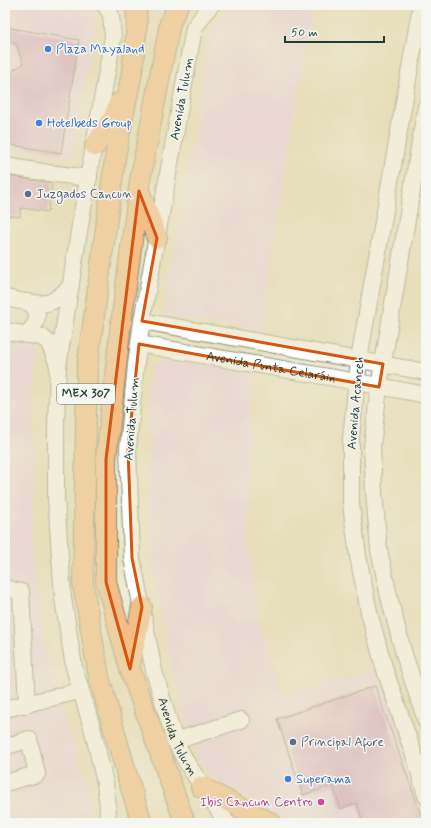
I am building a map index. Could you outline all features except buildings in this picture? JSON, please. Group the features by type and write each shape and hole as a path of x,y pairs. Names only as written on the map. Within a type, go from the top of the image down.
{"main road":[{"name":"MEX 307","path":"136,5 137,24 132,72 114,167 87,369 83,584 99,678 142,823"},
{"name":"Avenida Tulum","path":"178,5 170,23 139,191 120,331 106,459 106,582 130,669 185,823"},
{"path":"95,146 114,117 132,72"},
{"path":"139,191 157,238"},
{"path":"130,669 142,608"},
{"path":"201,786 271,823"}],"street":[{"path":"105,5 111,15 113,37 80,225 58,366 56,498 63,598 74,667 93,731 105,783 108,807 107,823"},
{"name":"Avenida Tulum","path":"211,5 194,28 142,320 128,449 132,558 154,671 175,741 201,786 227,823"},
{"name":"Avenida Acanceh","path":"421,5 359,359 351,445 351,504 358,556 369,612 384,667 417,764 426,796"},
{"name":"Avenida Acanceh","path":"426,106 379,387 372,447 379,550 402,646 426,721"},
{"path":"5,166 89,178"},
{"path":"5,298 47,303 55,299 71,286"},
{"path":"26,334 35,326 37,318 35,308 29,302"},
{"name":"Avenida Punta Celaráin","path":"142,320 426,372"},
{"path":"5,331 42,337 49,343 58,366"},
{"name":"Avenida Punta Celaráin","path":"139,344 426,395"},
{"path":"5,588 21,592 27,705"},
{"path":"5,710 80,691"},
{"path":"175,741 241,720"},
{"path":"5,747 29,740 37,774 5,783"}],"highlighted area":[{"path":"139,191 157,238 142,321 383,364 379,387 139,344 128,449 132,558 142,607 130,669 106,582 106,459"}],"shaded area":[{"path":"5,5 91,5 94,12 95,27 72,158 5,147"},
{"path":"236,5 313,5 259,330 163,317 210,36 214,26 220,18"},
{"path":"5,337 40,344 33,399 34,497 31,537 34,587 43,642 60,709 86,781 91,823 5,823"},
{"path":"162,358 195,361 254,370 247,459 249,548 256,607 265,642 284,698 384,666 426,790 426,823 291,823 228,789 210,775 196,756 175,677 162,618 148,513 148,381 151,368"}],"place":[{"name":"Plaza Mayaland","path":"48,49"},
{"name":"Hotelbeds Group","path":"39,123"},
{"name":"Juzgados Cancun","path":"28,194"},
{"name":"Principal Afore","path":"293,742"},
{"name":"Superama","path":"288,779"},
{"name":"Ibis Cancun Centro","path":"321,802"}]}
